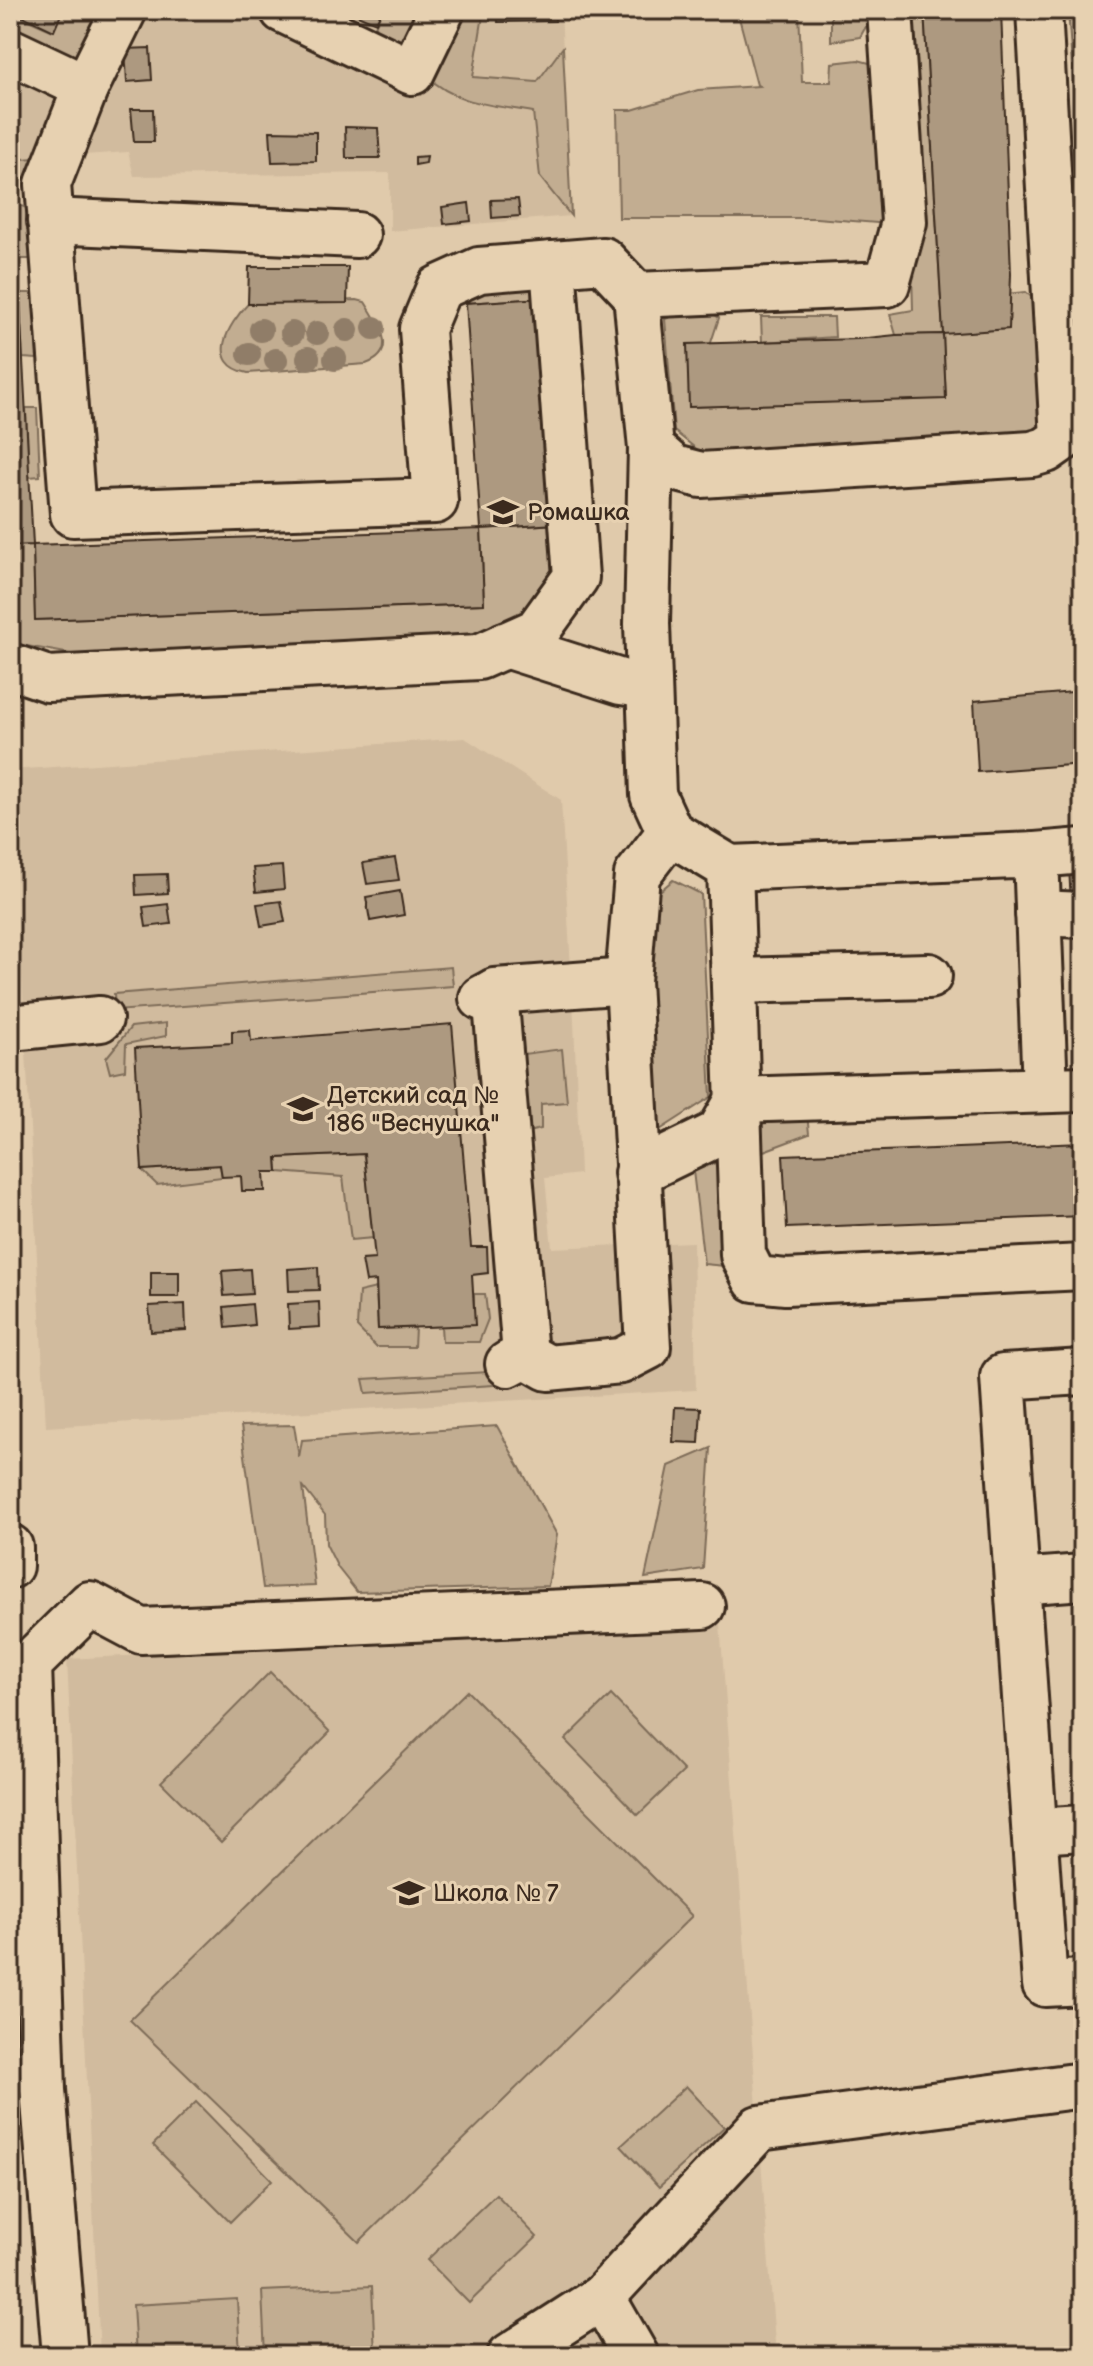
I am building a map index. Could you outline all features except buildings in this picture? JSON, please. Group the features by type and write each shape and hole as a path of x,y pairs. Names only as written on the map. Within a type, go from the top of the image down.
{"lane":[{"path":"124,10 86,87 48,184 73,514 435,501 422,329 439,288 479,270 603,260 636,295 651,448 647,624 653,795 670,832 730,868 1083,851"},
{"path":"283,10 412,72 442,10"},
{"path":"636,295 887,284 904,222 890,10"},
{"path":"651,448 674,468 701,475 1032,454 1046,450 1063,438 1068,226 1039,10"},
{"path":"10,51 86,87"},
{"path":"50,221 357,235"},
{"path":"10,666 48,679 479,657 537,631 576,577 553,264"},
{"path":"505,645 621,682 649,686"},
{"path":"628,981 489,994 516,1359 548,1368 621,1361 648,1347 628,981 637,875 670,832"},
{"path":"738,1100 1064,1090 1038,913 1036,855"},
{"path":"730,868 743,1255 755,1279 786,1282 1083,1267"},
{"path":"1038,913 1083,915"},
{"path":"734,981 929,976"},
{"path":"10,1028 100,1019"},
{"path":"637,1173 719,1133 738,1100"},
{"path":"1083,1372 1003,1377 1045,1984 1083,1982"},
{"path":"10,1547 10,1566"},
{"path":"1017,1582 1083,1577"},
{"path":"65,2356 27,2086 29,1664 90,1604 141,1631 702,1606"},
{"path":"1035,1831 1083,1828"},
{"path":"510,2356 602,2297 759,2128 1083,2085"},
{"path":"602,2297 636,2356"}],"shaded area":[{"path":"10,10 561,10 571,216 390,231 390,173 134,176 128,152 10,160"},
{"path":"63,10 109,10 90,50 63,63 10,37 10,12 53,31"},
{"path":"382,10 426,10 413,37 396,45 372,34"},
{"path":"458,10 483,15 473,77 537,82 563,47 571,216 540,177 533,112 463,98 438,86 427,76"},
{"path":"737,10 799,10 802,82 831,82 832,63 858,60 881,66 889,224 816,218 619,218 617,110 632,110 698,90 759,86"},
{"path":"831,10 866,10 872,16 860,37 831,41"},
{"path":"905,10 924,10 943,333 1005,294 1026,292 1037,302 1045,421 1032,436 704,455 674,431 665,319 682,313 708,310 719,318 690,407 946,398 943,334 896,335 890,314 913,310"},
{"path":"1068,10 1083,10 1083,191 1081,191"},
{"path":"34,158 36,177 10,179 10,160"},
{"path":"10,201 29,209 33,259 18,259 15,214 10,213"},
{"path":"491,273 546,276 542,298 453,304"},
{"path":"19,293 34,293 37,359 23,358"},
{"path":"365,302 383,336 382,352 366,364 248,373 227,361 224,343 228,332 248,304"},
{"path":"761,317 834,317 835,337 762,342"},
{"path":"26,408 37,408 40,476 29,477"},
{"path":"556,524 567,565 544,602 484,640 99,659 10,643 10,546 33,545 35,620 484,604 481,529"},
{"name":"Детский сад № 186 \"Веснушка\"","path":"465,738 561,800 580,1174 545,1178 552,1248 693,1242 696,1390 46,1427 11,770"},
{"path":"673,880 701,894 711,1097 652,1135 641,907"},
{"path":"451,967 453,986 115,1011 114,994"},
{"path":"166,1023 166,1036 126,1044 125,1070 110,1073 106,1058 131,1027"},
{"path":"562,1049 567,1102 541,1104 541,1129 523,1133 515,1055"},
{"path":"807,1113 809,1134 761,1152 758,1117"},
{"path":"364,1154 373,1238 351,1240 343,1177 278,1172 277,1158"},
{"path":"721,1161 724,1266 704,1264 693,1171"},
{"path":"220,1165 222,1177 157,1185 142,1170"},
{"path":"376,1288 378,1329 415,1328 414,1347 376,1347 357,1327 359,1292"},
{"path":"474,1294 485,1294 488,1319 479,1342 442,1342 441,1326 474,1325"},
{"path":"507,1371 510,1384 366,1393 363,1379"},
{"path":"294,1425 299,1457 302,1440 497,1426 557,1535 548,1586 357,1592 338,1568 326,1544 325,1515 303,1487 315,1586 263,1588 241,1426"},
{"path":"711,1448 703,1569 645,1578 669,1466"},
{"name":"Школа № 7","path":"720,1624 776,2356 100,2356 67,1659"},
{"path":"270,1672 330,1732 221,1842 161,1782"},
{"path":"467,1691 692,1916 359,2242 130,2020"},
{"path":"611,1695 684,1771 638,1815 565,1740"},
{"path":"686,2086 724,2127 659,2187 621,2146"},
{"path":"196,2102 272,2180 230,2222 153,2145"},
{"path":"496,2194 537,2237 469,2303 427,2260"},
{"path":"372,2286 375,2356 265,2356 262,2291"},
{"path":"237,2299 240,2356 136,2356 133,2305"}],"place":[{"name":"Ромашка","path":"503,512"},
{"name":"Детский сад № 186 \"Веснушка\"","path":"303,1109"},
{"name":"Школа № 7","path":"409,1893"}]}
